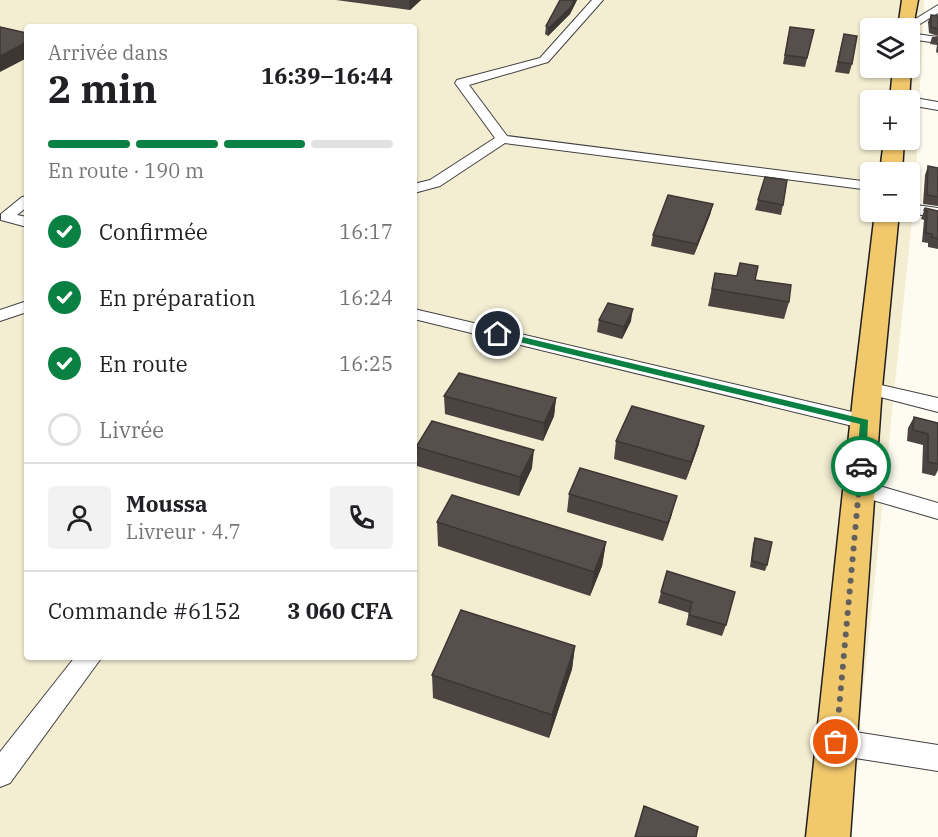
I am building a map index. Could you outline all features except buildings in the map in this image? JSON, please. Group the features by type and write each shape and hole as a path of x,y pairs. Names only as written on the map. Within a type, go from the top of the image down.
{"main road":[{"path":"907,18 910,0"},
{"path":"828,837 868,388 886,222"}],"street":[{"path":"503,139 461,83 544,60 598,0"},
{"path":"920,19 938,8"},
{"path":"920,38 938,40"},
{"path":"920,103 938,106"},
{"path":"417,188 435,183 503,139 860,185"},
{"path":"3,218 24,202"},
{"path":"920,210 938,213"},
{"path":"3,218 24,222"},
{"path":"0,316 24,307"},
{"path":"417,315 865,422"},
{"path":"868,388 938,405"},
{"path":"859,488 938,511"},
{"path":"0,774 88,660"},
{"path":"836,742 938,758"}],"shaded area":[{"path":"0,0 924,0 920,90 860,90 860,150 917,150 916,162 860,162 860,222 912,222 848,837 0,837"}],"way so far":[{"path":"836,742 861,466"}],"route":[{"path":"498,334 865,422 861,466"}]}
